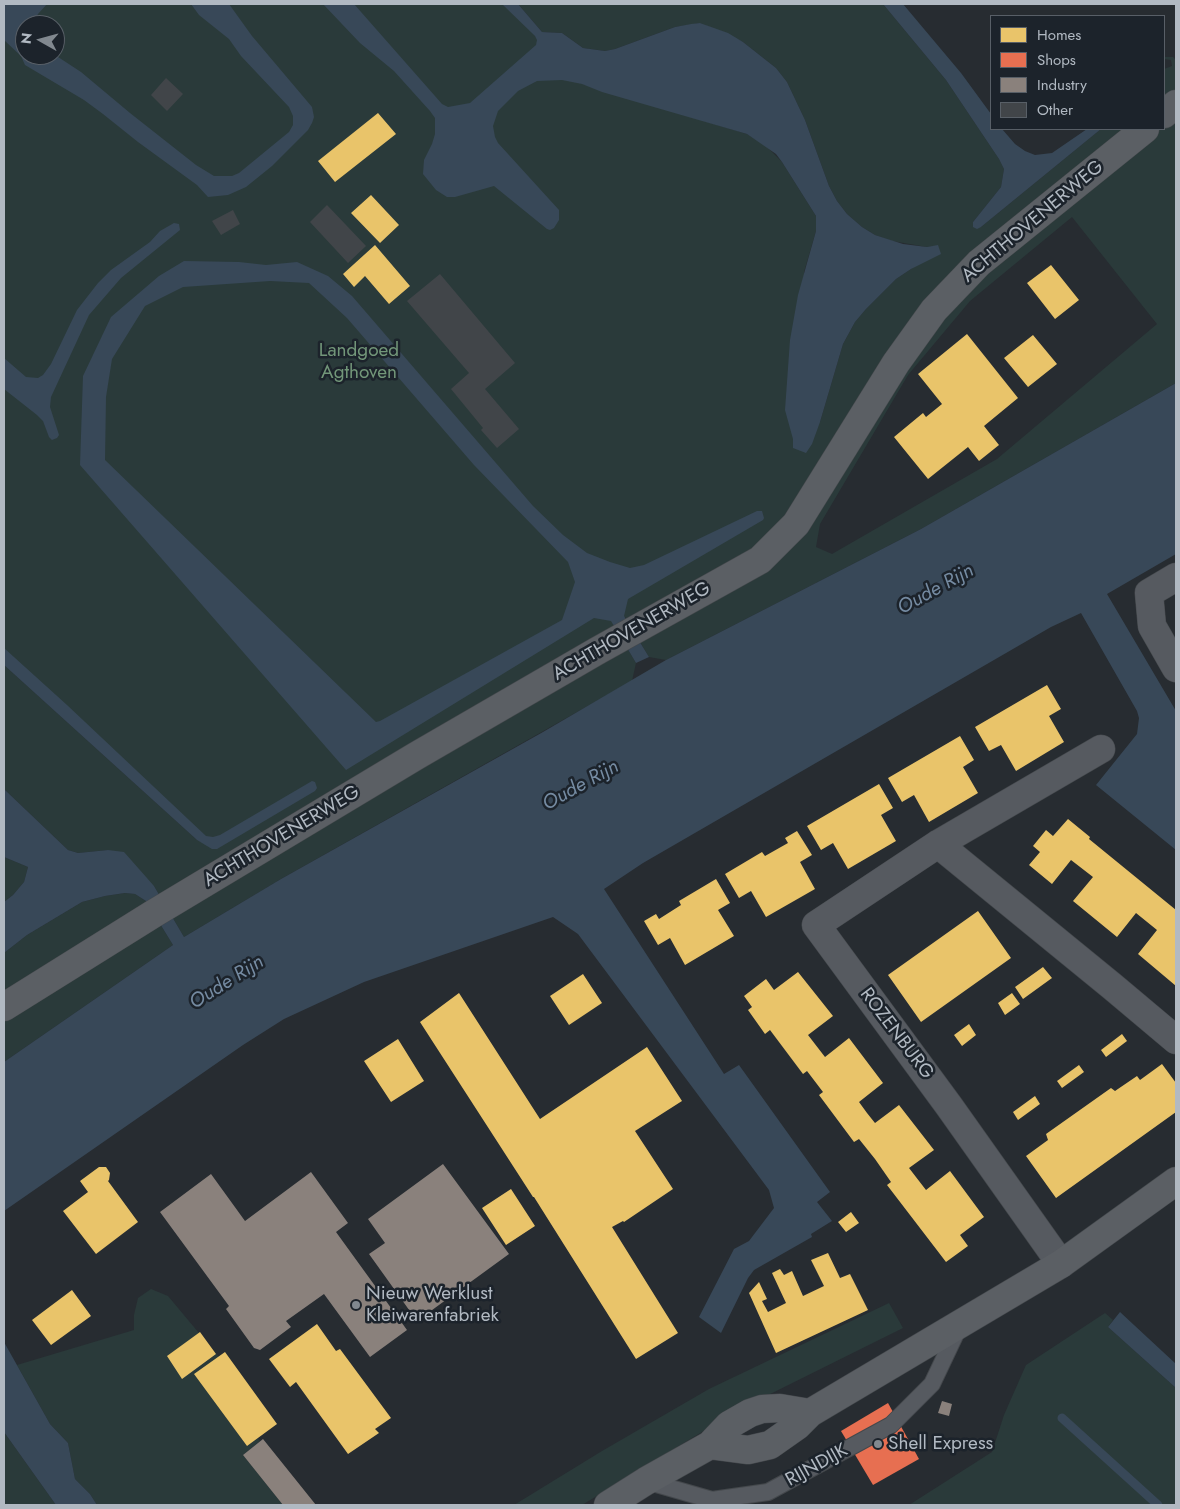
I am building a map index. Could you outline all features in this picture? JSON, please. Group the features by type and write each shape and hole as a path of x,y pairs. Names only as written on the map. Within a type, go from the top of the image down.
{"street":[{"path":"1165,113 1176,104"},
{"name":"ACHTHOVENERWEG","path":"4,1007 416,756 675,606 760,560 793,528 896,363 934,310 978,263 1144,130"},
{"path":"1176,577 1149,593 1152,626 1176,668"},
{"name":"ROZENBURG","path":"1061,1264 949,1106 816,925 938,844 1101,749"},
{"path":"938,844 1176,1040"},
{"path":"710,1445 748,1450 770,1445 797,1426 810,1413 1061,1264 1176,1181"},
{"path":"608,1505 710,1445 730,1425 750,1413 762,1409 780,1408 810,1413"}],"lane":[{"name":"RIJNDIJK","path":"646,1481 712,1500 768,1492 891,1425 932,1384 961,1323"}],"green space":[{"name":"Landgoed Agthoven","path":"37,4 505,4 580,83 747,134 764,144 782,162 816,216 816,231 804,272 820,422 843,344 855,322 896,279 938,246 927,247 892,241 875,235 847,214 829,186 805,120 787,82 776,68 743,42 700,23 675,27 615,49 605,51 583,48 562,33 542,32 518,4 883,4 946,80 1004,169 1001,187 973,222 981,227 1100,130 1165,130 1165,69 1172,66 1171,60 1165,59 1165,57 1173,57 1176,60 1176,383 921,529 666,660 649,657 625,617 613,624 636,663 632,681 281,879 184,937 154,886 108,850 78,853 68,850 4,789 4,665 197,840 213,847 4,654 4,36 15,25 15,65 65,65 65,15 26,15","holes":["1072,217 1157,324 997,459 832,554 816,547 820,524 908,375 970,301"]},
{"path":"4,857 28,867 24,882 4,902"},
{"path":"125,893 135,894 146,901 173,945 4,1062 4,953 27,935 82,902"},
{"path":"151,1289 168,1296 219,1357 195,1374 247,1446 258,1438 260,1441 243,1455 283,1505 97,1505 90,1494 75,1479 68,1443 50,1424 17,1365 134,1330 134,1315 138,1298"},
{"path":"889,1303 903,1328 738,1410 582,1505 514,1505 709,1389"},
{"path":"1105,1313 1113,1320 1108,1327 1176,1388 1176,1505 909,1505 992,1452 1004,1415 1026,1365"},
{"path":"4,1432 56,1505 4,1505"}],"water":[{"path":"4,4 47,4 37,15 15,15 15,50 4,40"},
{"path":"191,4 229,4 252,36 312,107 314,117 308,130 272,166 246,187 228,195 208,197 197,185 84,100 25,65 65,65 65,62 81,72 196,165 214,176 232,176 239,173 289,132 293,125 293,116 289,107 241,56 229,39 199,15"},
{"path":"323,4 354,4 442,104 448,107 470,103 536,45 537,40 535,36 502,4 518,4 542,32 562,33 583,48 605,51 675,27 691,24 700,23 728,33 743,42 776,68 787,82 805,120 829,186 847,214 875,235 903,244 927,247 938,245 941,254 896,279 855,322 843,344 812,444 806,453 793,448 793,439 785,410 790,340 798,295 816,231 816,216 776,154 747,134 602,92 582,84 562,80 537,81 518,91 498,111 493,126 498,143 559,210 559,220 554,228 547,229 494,186 455,197 447,197 436,190 423,174 424,160 435,134 435,118 394,71 360,43"},
{"path":"883,4 903,4 961,73 990,113 990,130 1003,130 1015,144 1025,151 1035,155 1052,153 1086,130 1100,130 977,229 973,227 973,222 1001,187 1004,169 946,80"},
{"path":"174,223 179,224 180,230 121,278 89,315 51,397 50,407 59,435 52,440 43,421 4,389 4,358 26,377 38,378 43,375 51,364 77,310 98,283 111,270 150,242 160,231"},
{"path":"184,261 239,262 266,265 297,262 328,276 352,296 533,506 563,535 587,553 630,568 644,565 757,511 762,511 764,518 628,599 624,616 649,657 636,663 611,621 594,618 346,770 80,465 83,376 111,317 159,276","holes":["270,281 309,283 347,318 474,465 568,562 575,582 562,620 376,722 105,460 106,397 112,359 145,306 183,287"]},
{"name":"Oude Rijn","path":"1176,383 1176,554 1107,594 1176,711 1176,850 1096,785 1137,734 1139,718 1137,711 1081,613 1051,627 643,863 604,889 724,1074 739,1065 830,1192 817,1202 832,1221 811,1234 812,1237 754,1270 748,1278 721,1333 699,1317 734,1249 749,1241 774,1208 769,1190 578,934 553,917 364,982 284,1019 243,1045 4,1211 4,1062 173,945 146,901 135,894 125,893 82,902 27,935 4,953 4,902 24,882 28,867 4,857 4,789 68,850 78,853 108,850 124,852 154,886 184,937 281,879 543,732 666,660 921,529"},
{"path":"4,648 206,836 220,835 312,781 315,782 317,788 315,791 217,849 212,849 197,840 4,665"},
{"path":"1120,1312 1176,1364 1176,1388 1108,1327"},
{"path":"4,1342 50,1424 68,1443 75,1479 90,1494 97,1505 56,1505 4,1432"}],"building: Homes":[{"path":"378,113 396,134 335,182 318,161"},
{"path":"371,195 399,225 380,243 351,213"},
{"path":"375,245 410,286 389,304 365,276 354,287 343,274"},
{"path":"1051,265 1079,300 1055,319 1027,283"},
{"path":"967,334 1018,398 984,426 999,445 979,461 968,447 928,479 894,437 923,413 926,417 942,404 918,374"},
{"path":"1033,335 1057,364 1028,387 1004,358"},
{"path":"1047,685 1061,709 1049,716 1064,742 1016,771 1001,745 989,751 975,727"},
{"path":"960,736 974,760 963,767 978,793 929,822 914,795 902,802 888,778"},
{"path":"879,784 893,808 881,815 896,841 848,869 833,843 821,850 807,826"},
{"path":"1068,819 1090,837 1089,839 1176,910 1176,986 1138,954 1157,930 1136,913 1117,937 1073,901 1093,877 1071,860 1052,884 1029,865 1040,852 1033,846 1046,830 1053,836"},
{"path":"797,831 812,855 800,862 815,889 766,917 751,891 739,898 725,874 762,852 765,856 788,843 785,838"},
{"path":"716,879 730,903 718,910 734,936 685,965 670,938 658,945 644,921 656,914 659,919 681,905 679,901"},
{"path":"978,911 1011,958 921,1022 888,975"},
{"path":"1043,967 1052,978 1023,999 1015,987"},
{"path":"798,972 833,1016 808,1035 825,1057 849,1038 883,1083 859,1102 867,1113 875,1123 899,1105 934,1150 909,1168 926,1190 950,1171 984,1217 960,1235 968,1246 946,1262 887,1185 891,1182 875,1159 859,1139 854,1142 819,1095 823,1092 807,1071 803,1074 770,1030 765,1034 748,1010 752,1007 744,996 766,979 774,990"},
{"path":"583,974 602,1003 569,1025 550,996"},
{"path":"459,993 540,1119 647,1047 682,1101 635,1131 673,1189 624,1222 612,1227 678,1333 636,1359 534,1197 420,1022"},
{"path":"1012,993 1020,1004 1005,1015 998,1003"},
{"path":"969,1024 976,1035 962,1046 954,1035"},
{"path":"1122,1034 1127,1041 1106,1057 1101,1050"},
{"path":"398,1039 424,1081 391,1102 364,1061"},
{"path":"1162,1064 1176,1083 1176,1112 1056,1198 1026,1156 1048,1140 1046,1134 1111,1088 1115,1091 1137,1076 1140,1080"},
{"path":"1079,1065 1084,1072 1062,1088 1057,1081"},
{"path":"1035,1096 1040,1104 1018,1120 1013,1112"},
{"path":"99,1167 106,1167 110,1173 108,1181 138,1222 96,1254 63,1211 88,1192 80,1181"},
{"path":"511,1189 535,1226 506,1245 482,1208"},
{"path":"851,1212 859,1223 846,1232 838,1222"},
{"path":"828,1253 840,1278 850,1274 868,1310 776,1353 749,1293 759,1282 767,1299 762,1301 768,1312 786,1303 772,1273 780,1269 784,1275 792,1271 803,1296 824,1286 811,1260"},
{"path":"72,1290 91,1316 51,1345 32,1320"},
{"path":"317,1324 336,1351 340,1349 391,1418 375,1429 379,1433 348,1454 296,1382 290,1387 269,1359"},
{"path":"200,1332 216,1354 182,1379 167,1356"},
{"path":"225,1352 277,1424 247,1446 194,1374"}],"building: Shops":[{"path":"888,1403 919,1459 873,1485 841,1431"}],"building: Industry":[{"path":"443,1164 509,1254 417,1321 369,1254 385,1243 368,1219"},
{"path":"311,1172 348,1223 336,1232 407,1330 370,1357 324,1294 286,1321 291,1327 260,1350 254,1348 226,1309 229,1306 160,1212 211,1174 245,1221"},
{"path":"942,1401 952,1404 949,1416 938,1413"},
{"path":"263,1439 316,1505 283,1505 243,1455"}],"building: Other":[{"path":"166,78 183,94 167,111 151,95"},
{"path":"327,205 366,246 348,263 310,222"},
{"path":"233,210 240,224 221,235 212,221"},
{"path":"440,274 515,363 485,389 519,429 497,448 481,430 483,428 451,389 469,373 407,301"}],"waterway":[{"path":"1062,1418 1158,1505"}],"place":[{"name":"Nieuw Werklust Kleiwarenfabriek","path":"356,1305"},
{"name":"Shell Express","path":"878,1444"}]}
